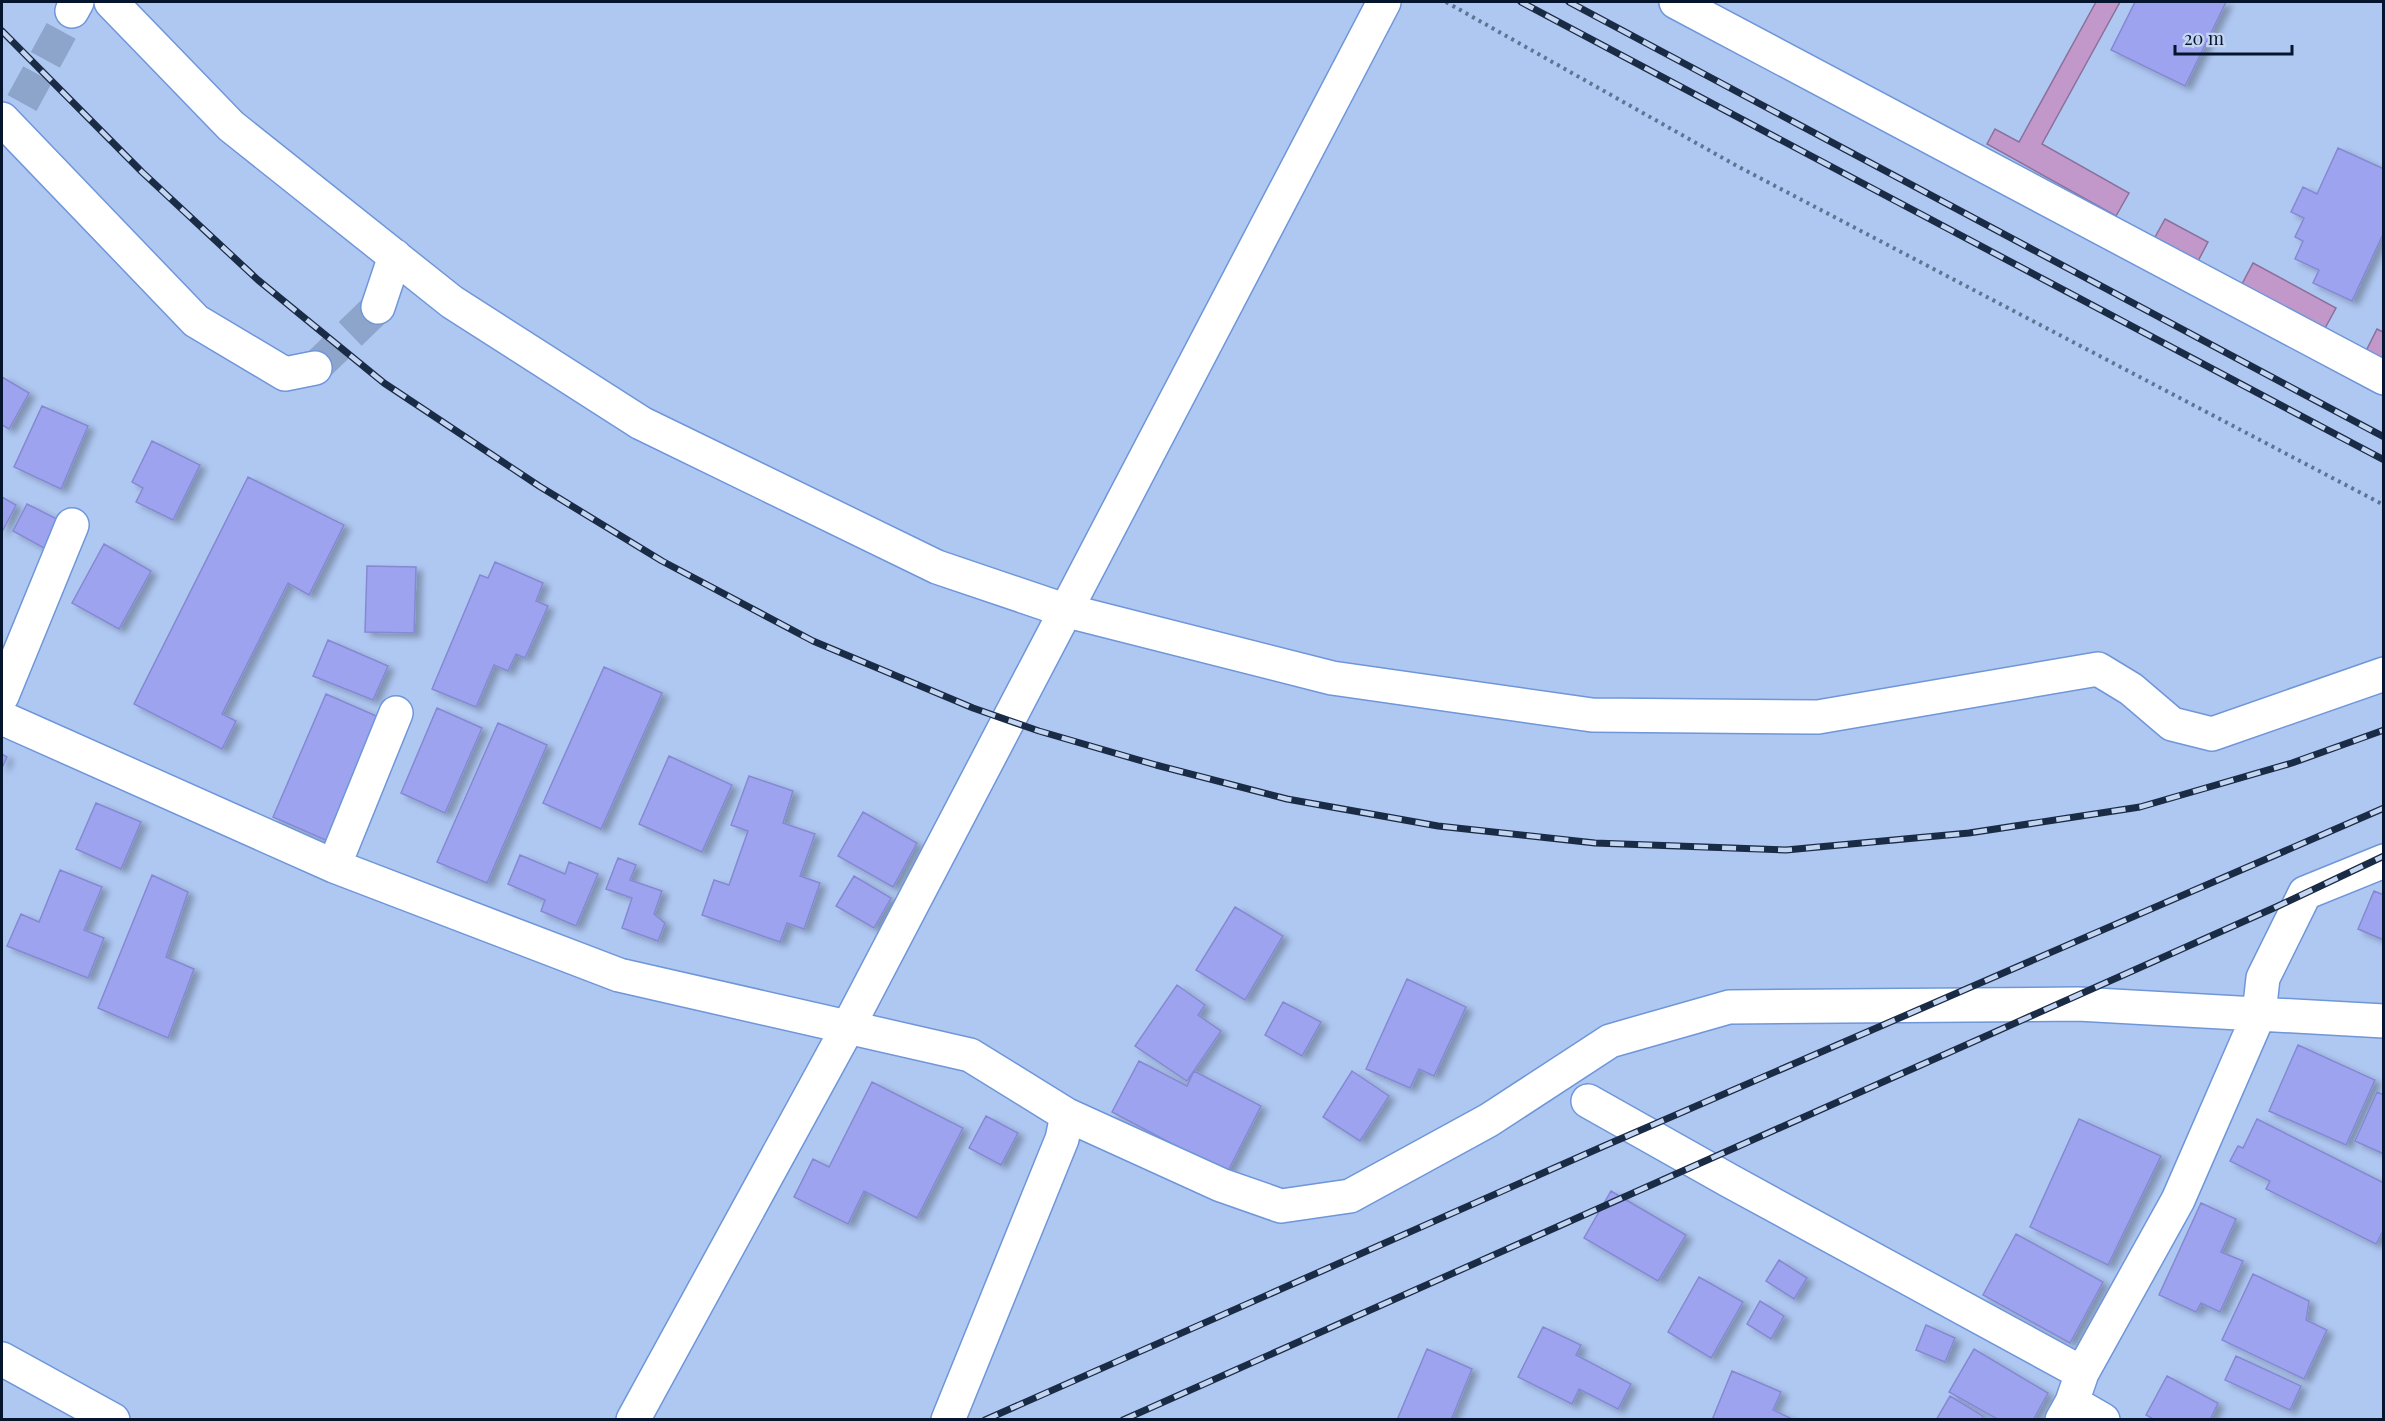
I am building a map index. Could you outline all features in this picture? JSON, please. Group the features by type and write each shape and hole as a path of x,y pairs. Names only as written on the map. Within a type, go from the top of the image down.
{"street":[{"path":"111,2 231,126 394,256 452,302 640,423 936,567 1064,610 1332,678 1592,715 1818,717 2098,669 2131,689 2172,724 2212,735 2384,674"},
{"path":"633,1419 848,1027 1064,610 1384,2"},
{"path":"1676,2 2384,378"},
{"path":"8,123 196,321 285,374 315,368"},
{"path":"378,307 394,256"},
{"path":"2,696 72,525"},
{"path":"334,866 396,713"},
{"path":"2,718 334,866 619,975 970,1055 1067,1115 1221,1185 1281,1206 1350,1196 1489,1120 1610,1041 1729,1006 2078,1004 2384,1021"},
{"path":"2072,1398 2178,1200 2259,1014 2263,978 2305,893 2384,861"},
{"path":"1588,1101 1730,1181 2103,1419"},
{"path":"948,1419 1062,1139 1067,1115"},
{"path":"2,1359 113,1419"}],"path":[{"path":"1446,2 1737,165 2384,505"}],"shaded area":[{"path":"2096,2 2120,2 2042,144 2129,193 2116,216 1987,144 1995,129 2019,142"},
{"path":"2165,219 2208,242 2197,263 2154,239"},
{"path":"2253,263 2336,308 2324,330 2242,284"},
{"path":"2377,329 2383,332 2383,360 2366,351"}],"building":[{"path":"2135,2 2226,2 2185,86 2111,50"},
{"path":"2338,148 2384,169 2384,232 2352,301 2313,283 2319,270 2295,259 2303,241 2295,237 2304,218 2291,212 2303,187 2317,194"},
{"path":"2,377 29,393 9,429 2,425"},
{"path":"42,406 88,426 61,489 14,467"},
{"path":"152,441 200,465 173,520 136,502 143,488 132,482"},
{"path":"248,477 344,525 309,595 288,583 222,714 236,721 222,749 134,704"},
{"path":"2,497 16,505 2,532"},
{"path":"27,504 59,520 44,548 13,531"},
{"path":"104,544 151,571 119,629 72,603"},
{"path":"495,562 543,583 536,601 548,606 525,658 516,654 508,671 494,665 476,707 432,689 480,575 488,578"},
{"path":"367,566 416,567 414,633 365,632"},
{"path":"328,640 388,666 373,700 313,676"},
{"path":"604,667 662,693 601,829 543,803"},
{"path":"326,694 383,719 330,842 273,817"},
{"path":"437,708 482,728 445,813 401,793"},
{"path":"498,723 547,745 487,883 437,862"},
{"path":"2,754 7,757 2,768"},
{"path":"669,756 732,785 702,852 639,824"},
{"path":"749,776 793,791 783,823 815,834 800,876 820,883 804,929 787,923 780,942 702,915 714,880 729,885 748,831 731,825"},
{"path":"96,803 141,822 121,869 76,849"},
{"path":"863,812 917,843 893,887 838,856"},
{"path":"520,855 565,874 569,862 598,874 576,926 541,911 545,900 508,884"},
{"path":"618,858 636,865 630,880 662,891 654,914 665,923 658,941 622,928 632,898 606,889"},
{"path":"60,870 102,887 84,930 104,938 88,978 7,946 21,914 39,922"},
{"path":"152,875 188,892 166,957 194,969 168,1038 98,1008"},
{"path":"854,876 891,898 874,928 836,906"},
{"path":"2374,891 2384,895 2384,940 2358,929"},
{"path":"1235,907 1283,936 1245,1000 1196,970"},
{"path":"1407,979 1466,1007 1434,1076 1419,1069 1410,1088 1366,1069"},
{"path":"1177,985 1205,1005 1198,1015 1221,1031 1187,1081 1135,1046"},
{"path":"1283,1002 1321,1022 1302,1056 1265,1035"},
{"path":"2298,1045 2375,1080 2346,1145 2269,1111"},
{"path":"1139,1061 1187,1086 1194,1071 1261,1106 1227,1173 1112,1112"},
{"path":"1352,1071 1389,1096 1360,1141 1323,1117"},
{"path":"872,1082 963,1128 917,1218 864,1191 848,1224 794,1197 813,1159 829,1167"},
{"path":"2377,1092 2384,1095 2384,1154 2355,1141"},
{"path":"986,1116 1018,1133 1001,1165 969,1148"},
{"path":"2079,1119 2161,1156 2108,1265 2030,1227"},
{"path":"2257,1119 2384,1183 2384,1229 2376,1244 2266,1189 2270,1181 2230,1161 2238,1146 2243,1148"},
{"path":"1611,1191 1686,1235 1658,1281 1584,1238"},
{"path":"2201,1203 2236,1219 2221,1252 2243,1261 2220,1312 2201,1303 2196,1312 2159,1295"},
{"path":"2016,1234 2103,1282 2070,1343 1983,1295"},
{"path":"1779,1260 1807,1278 1794,1299 1766,1281"},
{"path":"2253,1274 2309,1301 2306,1320 2327,1330 2304,1379 2222,1340"},
{"path":"1699,1277 1743,1302 1711,1358 1668,1332"},
{"path":"1760,1301 1784,1316 1771,1339 1747,1324"},
{"path":"1926,1325 1955,1338 1945,1362 1916,1350"},
{"path":"1543,1327 1581,1345 1576,1355 1631,1384 1618,1409 1579,1389 1572,1404 1518,1377"},
{"path":"1427,1349 1472,1369 1451,1420 1397,1420"},
{"path":"1974,1349 2048,1393 2033,1420 1999,1420 1949,1392"},
{"path":"2236,1356 2301,1386 2290,1410 2225,1380"},
{"path":"1732,1371 1781,1392 1773,1410 1794,1420 1712,1420"},
{"path":"2167,1376 2218,1403 2210,1420 2155,1420 2146,1415"},
{"path":"1950,1396 1983,1416 1982,1420 1936,1420"}],"tunnel":[{"path":"22,103 72,11"},
{"path":"315,368 378,307"}],"railway":[{"path":"1521,2 2384,460"},
{"path":"1569,2 2384,437"},
{"path":"2,31 142,172 258,280 384,383 539,486 662,561 813,641 973,708 1039,731 1156,765 1287,799 1438,826 1595,843 1786,850 1969,833 2140,807 2292,763 2384,730"},
{"path":"985,1420 1604,1146 2384,808"},
{"path":"1123,1420 2276,907 2384,856"}]}
